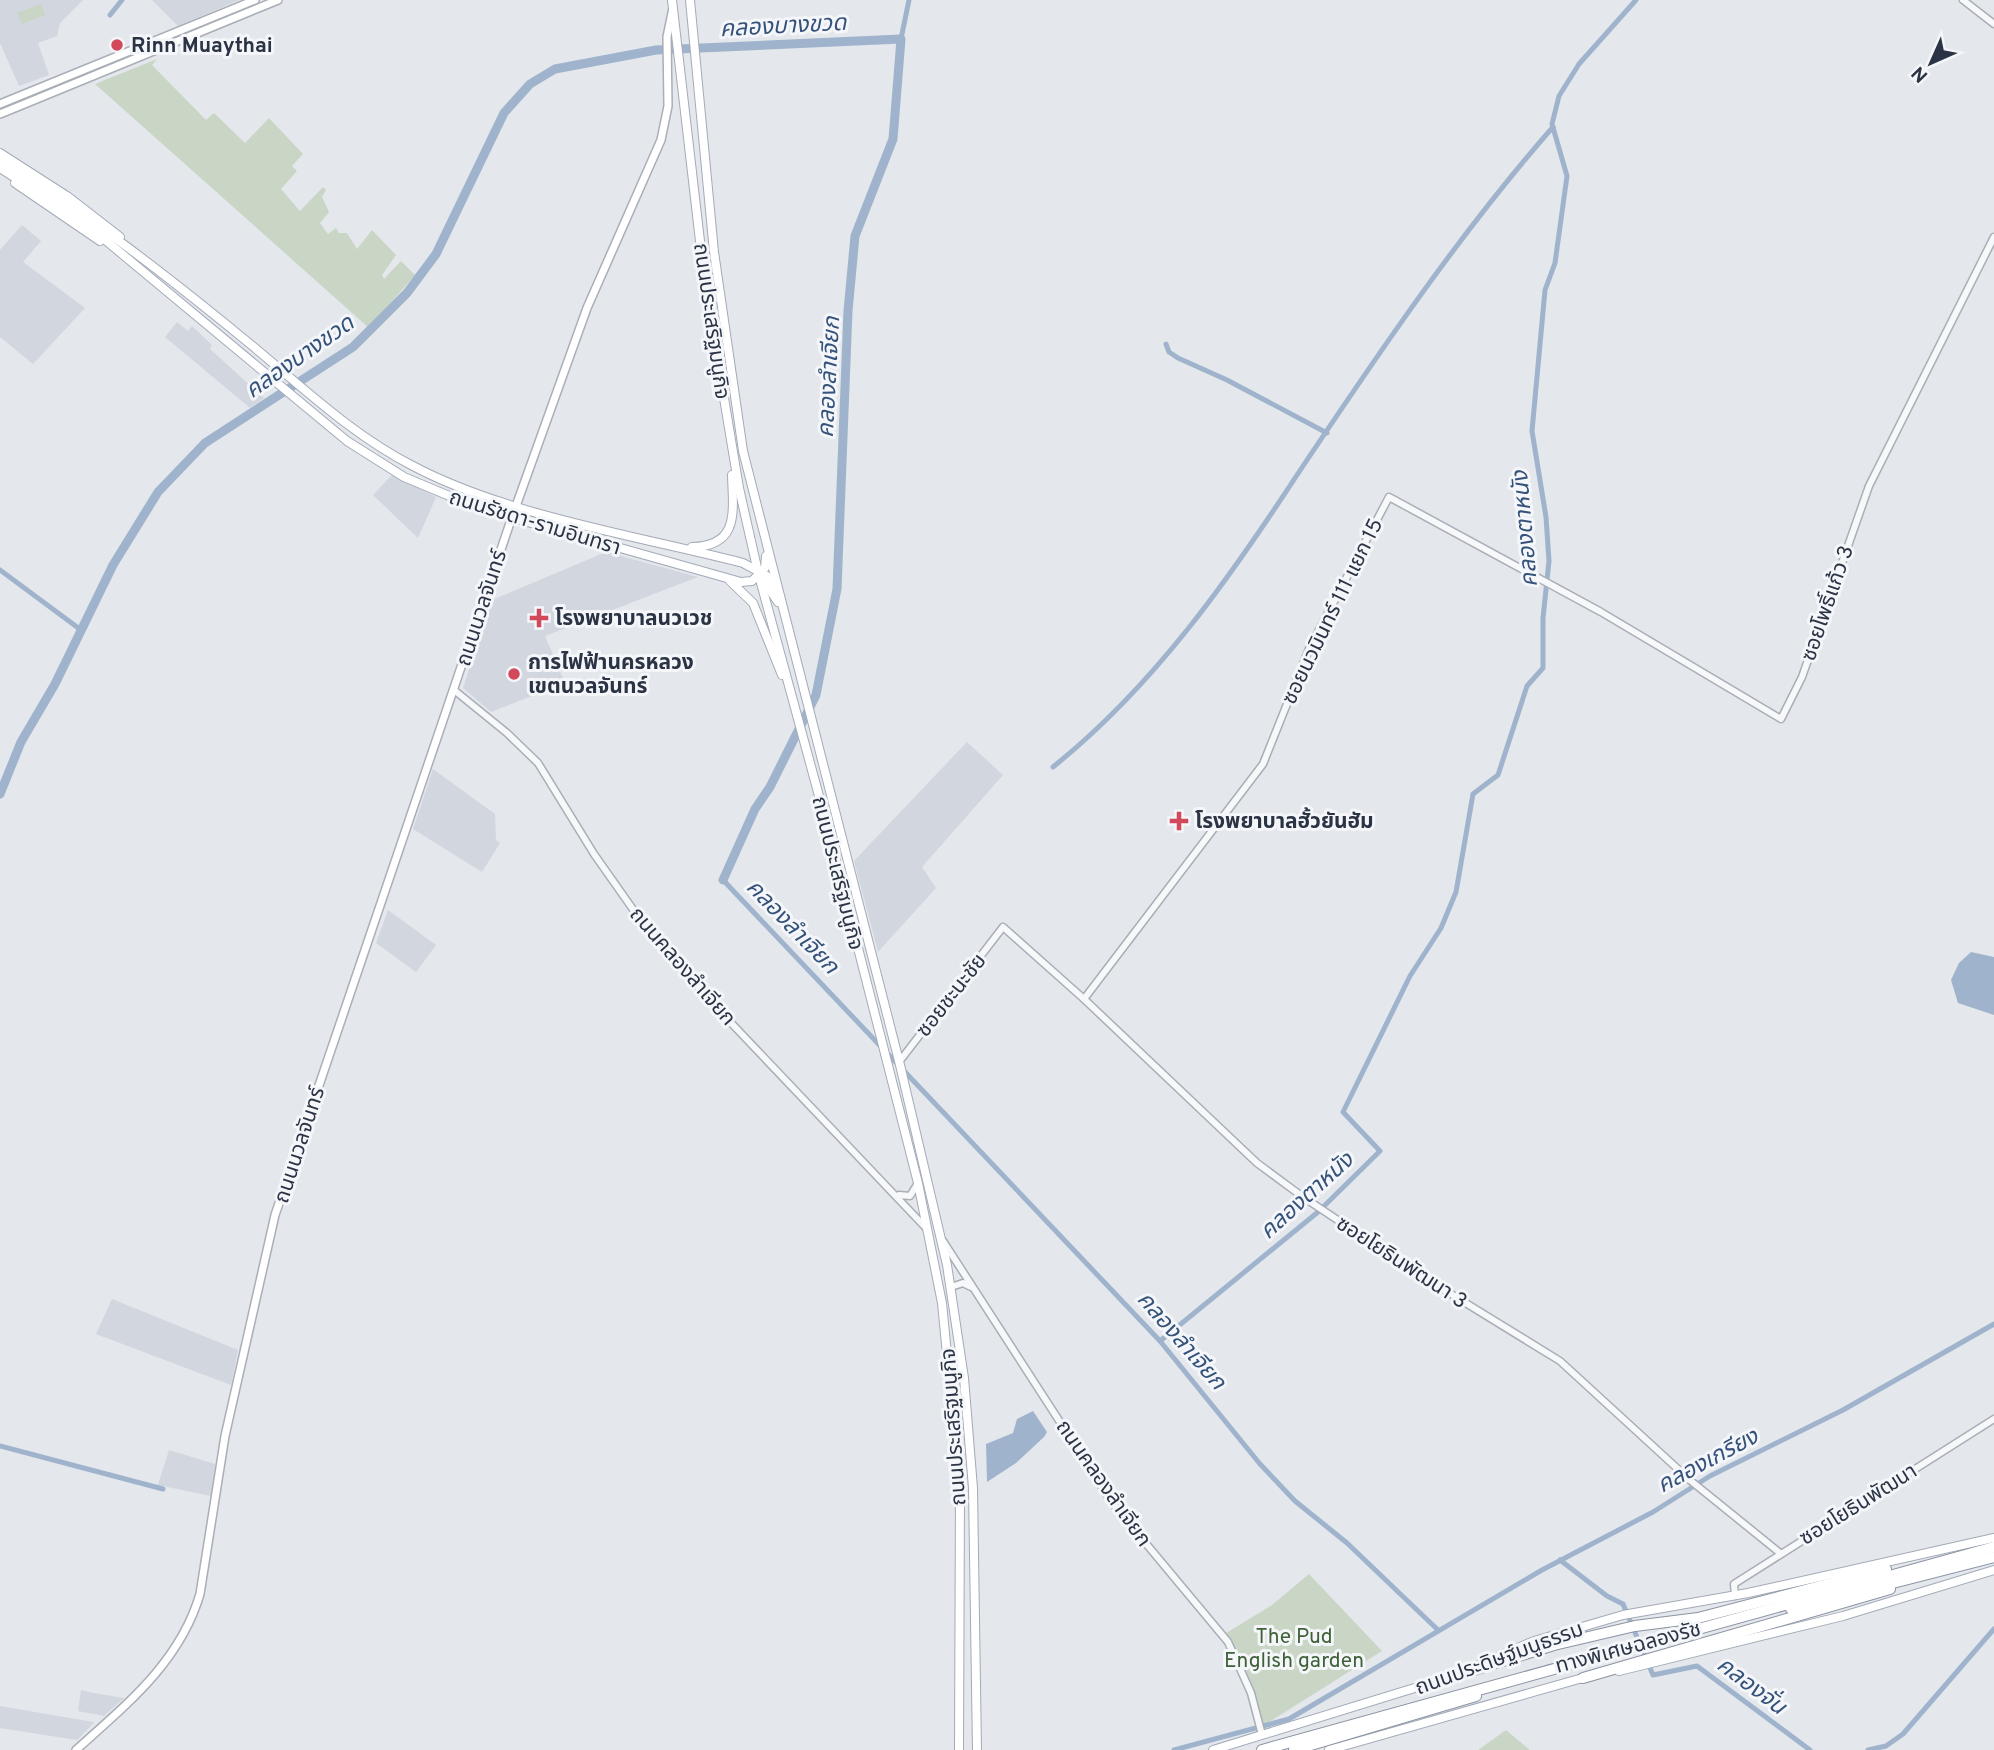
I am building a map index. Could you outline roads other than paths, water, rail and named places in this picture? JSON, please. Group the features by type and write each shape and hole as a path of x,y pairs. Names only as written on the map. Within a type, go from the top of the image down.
{"highway":[{"name":"ทางพิเศษฉลองรัช","path":"1262,1750 1994,1547"},
{"name":"ทางพิเศษฉลองรัช","path":"1294,1750 1711,1629 1994,1557"},
{"path":"1442,1680 1554,1645 1632,1627 1698,1618 1876,1571 1934,1562"},
{"path":"1583,1678 1868,1597 1919,1576"}],"main road":[{"path":"0,104 255,0"},
{"path":"0,114 278,0"},
{"name":"ถนนประเสริฐมนูกิจ","path":"690,0 713,252 736,411 759,517 905,1085 951,1287 964,1378 973,1488 977,1750"},
{"name":"ถนนประเสริฐมนูกิจ","path":"673,4 671,36 678,56 702,255 731,450 758,572 805,744 929,1231 946,1335 960,1488 959,1750"},
{"path":"516,506 587,309 661,140 668,102 666,60 671,36"},
{"path":"679,66 683,73 689,74 695,69 695,60"},
{"path":"668,102 674,96 683,96"},
{"name":"ถนนรัชดา-รามอินทรา","path":"0,153 96,217 361,434 413,467 482,497 743,563 770,579 779,592"},
{"name":"ถนนรัชดา-รามอินทรา","path":"0,160 162,273"},
{"name":"ถนนรัชดา-รามอินทรา","path":"0,167 61,202 352,444 404,477 466,503 748,583 755,579 758,572"},
{"name":"ถนนรัชดา-รามอินทรา","path":"0,173 66,217 161,287"},
{"path":"702,255 713,252"},
{"path":"682,548 711,545 727,533 733,513 731,450"},
{"name":"ถนนนวลจันทร์","path":"76,1750 161,1669 194,1613 200,1594 228,1420 275,1215 512,517"},
{"path":"759,517 767,564 758,572 785,617"},
{"path":"750,538 761,536"},
{"path":"682,548 695,560 687,566"},
{"path":"722,575 753,603 775,661 790,689"},
{"name":"ถนนประดิษฐ์มนูธรรม","path":"1213,1750 1235,1743 1261,1729 1442,1680 1521,1646 1626,1615 1735,1596 1994,1538"},
{"path":"1646,1662 1843,1616 1994,1570"},
{"name":"ถนนประดิษฐ์มนูธรรม","path":"1329,1750 1583,1678"}],"street":[{"path":"1963,0 1994,24"},
{"name":"ซอยโพธิ์แก้ว 3","path":"1542,579 1781,719 1803,674 1869,486 1994,237"},
{"name":"ซอยนวมินทร์ 111 แยก 15","path":"1084,999 1258,771 1309,649 1389,497 1542,579"},
{"name":"ถนนคลองลำเจียก","path":"454,690 499,726 538,764 598,860 644,925 727,1018 897,1194 929,1231"},
{"name":"ซอยชะนะชัย","path":"899,1063 1003,928"},
{"name":"ซอยโยธินพัฒนา 3","path":"1003,928 1084,999 1243,1151 1318,1208 1560,1361 1691,1481 1780,1553"},
{"path":"897,1194 911,1196 918,1183"},
{"name":"ถนนคลองลำเจียก","path":"942,1239 1113,1504 1228,1642 1261,1729"},
{"path":"951,1287 963,1283 975,1290"},
{"name":"ซอยโยธินพัฒนา","path":"1735,1596 1734,1584 1994,1419"}],"water":[{"path":"1971,952 1994,957 1994,1015 1958,1003 1951,980 1959,963"},
{"path":"1033,1411 1047,1432 1044,1437 1016,1463 987,1482 986,1444 1013,1433 1017,1419"}],"waterway":[{"path":"110,15 122,0"},
{"path":"901,39 909,0"},
{"name":"คลองตาหนัง","path":"1160,1341 1318,1212 1380,1151 1343,1112 1410,976 1441,928 1456,892 1473,794 1498,775 1527,686 1543,668 1543,618 1549,561 1546,517 1532,431 1545,290 1555,263 1567,176 1552,124 1559,96 1579,64 1636,0"},
{"name":"คลองบางขวด","path":"0,794 21,742 55,684 113,565 158,492 205,443 353,347 407,293 436,254 504,113 530,84 555,69 656,50 901,39 893,139 855,236 848,311 837,589 816,695 770,787 755,809 723,880"},
{"path":"1053,767 1124,702 1188,629 1245,552 1420,295 1485,209 1553,127"},
{"path":"1166,344 1169,352 1178,358 1227,380 1327,433"},
{"path":"0,570 81,630"},
{"name":"คลองลำเจียก","path":"723,880 1160,1341 1260,1464 1295,1501 1347,1543 1438,1630"},
{"name":"คลองเกรียง","path":"1174,1750 1289,1719 1542,1570 1653,1512 1710,1476 1843,1410 1994,1324"},
{"path":"0,1446 163,1489"},
{"name":"คลองจั่น","path":"1560,1560 1607,1596 1623,1604 1653,1675 1697,1666 1810,1750"},
{"name":"คลองจั่น","path":"1868,1750 1886,1746 1903,1734 1994,1629"}],"place":[{"name":"Rinn Muaythai","path":"117,45"},
{"name":"โรงพยาบาลนวเวช","path":"539,618"},
{"name":"การไฟฟ้านครหลวง เขตนวลจันทร์","path":"514,674"},
{"name":"โรงพยาบาลฮั้วยันฮัม","path":"1179,821"}],"park label":[{"name":"The Pud English garden","path":"1294,1648"}]}
